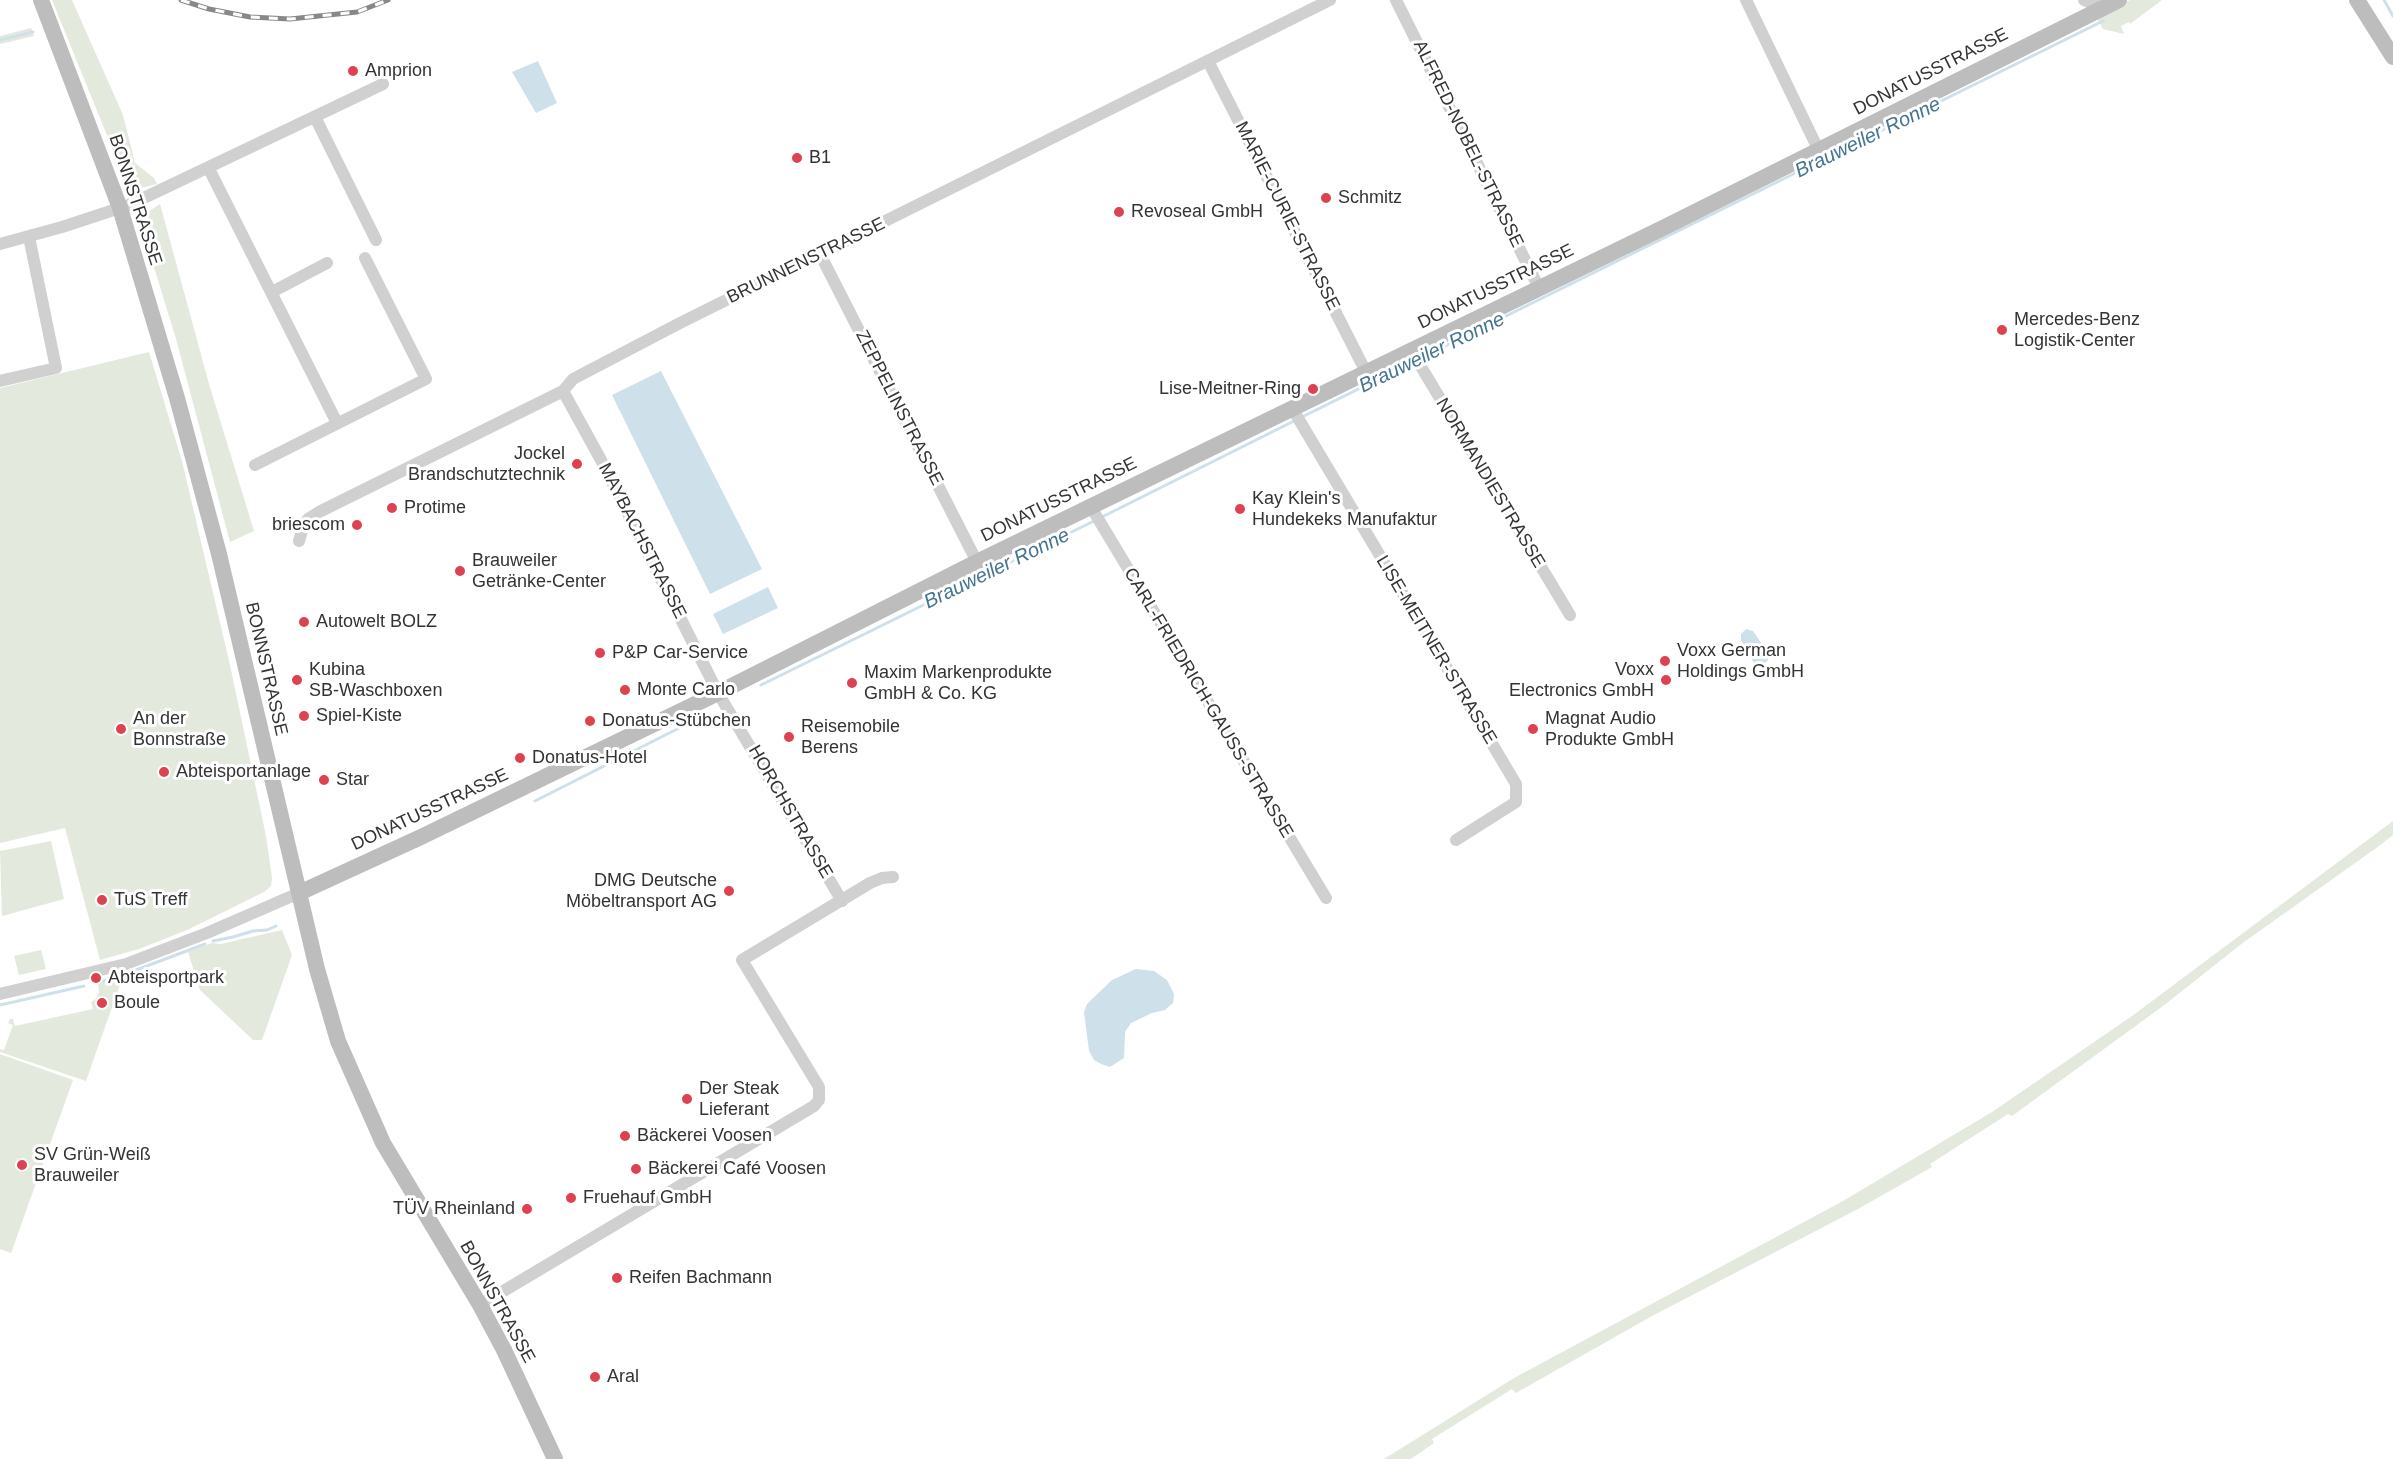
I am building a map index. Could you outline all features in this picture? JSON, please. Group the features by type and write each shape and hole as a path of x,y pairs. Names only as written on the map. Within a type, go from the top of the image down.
{"street":[{"name":"BONNSTRASSE","path":"40,0 120,208 177,398 219,554 299,893 334,1029 383,1143 480,1305 555,1459"},
{"name":"BRUNNENSTRASSE","path":"299,541 303,526 308,519 319,512 563,391 573,380 820,254 1330,0"},
{"name":"ALFRED-NOBEL-STRASSE","path":"1396,0 1539,288"},
{"path":"1746,0 1819,151"},
{"path":"2084,0 2112,4"},
{"path":"2357,0 2393,57"},
{"name":"DONATUSSTRASSE","path":"0,994 126,964 207,933 421,837 718,693 976,562 1093,510 1366,372 1412,352 2112,4"},
{"name":"MARIE-CURIE-STRASSE","path":"1208,61 1366,372"},
{"path":"0,244 120,208 209,169 383,84"},
{"path":"315,117 376,240"},
{"path":"209,169 338,423"},
{"path":"0,381 56,368 28,237"},
{"name":"ZEPPELINSTRASSE","path":"820,254 976,562"},
{"path":"255,465 426,379 365,258"},
{"path":"272,292 327,263"},
{"name":"NORMANDIESTRASSE","path":"1412,352 1570,615"},
{"name":"MAYBACHSTRASSE","path":"563,391 601,460 718,693"},
{"name":"LISE-MEITNER-STRASSE","path":"1293,410 1516,784 1516,802 1456,840"},
{"name":"CARL-FRIEDRICH-GAUSS-STRASSE","path":"1093,510 1326,898"},
{"name":"HORCHSTRASSE","path":"718,693 842,901"},
{"path":"480,1305 814,1106 819,1100 819,1087 742,960 870,883 882,878 893,877"}],"shaded area":[{"path":"52,0 72,0 123,115 135,163 154,178 157,184 141,188 126,182"},
{"path":"2130,0 2162,0 2130,24 2129,22 2121,26 2124,34 2103,29 2097,18"},
{"path":"31,28 34,36 0,44 0,36"},
{"path":"160,204 209,384 254,531 230,542 176,339 142,228 148,212"},
{"name":"An der Bonnstraße","path":"149,352 182,461 230,665 266,836 272,878 271,886 264,892 187,930 139,949 100,960 65,828 0,843 0,388"},
{"path":"2393,821 2393,835 2379,846 2244,942 2163,1006 2012,1116 2008,1114 1930,1164 1932,1167 1858,1209 1652,1316 1516,1393 1512,1389 1432,1439 1434,1443 1411,1459 1384,1459 1514,1378 1843,1201 1992,1112 2132,1016"},
{"path":"51,841 64,899 2,916 0,851"},
{"path":"282,930 292,955 262,1040 253,1040 200,990 188,952 212,943 221,944"},
{"path":"41,950 46,969 19,975 14,956"},
{"path":"123,976 86,1081 0,1052 0,1049 4,1050 13,1025 8,1023 10,1019 13,1019 15,1026 93,1009 91,1002 96,999 99,992 98,984"},
{"name":"SV Grün-Weiß Brauweiler","path":"0,1054 73,1080 11,1253 0,1249"}],"water":[{"path":"538,61 557,103 536,113 512,72"},
{"path":"661,371 762,569 710,594 612,395"},
{"path":"768,587 778,608 723,634 713,614"},
{"path":"1746,629 1753,631 1768,653 1768,660 1763,665 1755,665 1741,640 1741,634"},
{"path":"1136,969 1154,971 1167,980 1174,994 1173,1003 1165,1010 1152,1013 1131,1023 1125,1032 1124,1058 1110,1067 1094,1060 1089,1051 1084,1012 1087,1004 1112,980"}],"waterway":[{"path":"2384,0 2393,16"},
{"name":"Brauweiler Ronne","path":"1421,358 2103,21"},
{"path":"0,40 33,32"},
{"name":"Brauweiler Ronne","path":"1300,418 1413,362"},
{"name":"Brauweiler Ronne","path":"1102,517 1294,421"},
{"name":"Brauweiler Ronne","path":"761,685 1096,520"},
{"name":"Brauweiler Ronne","path":"535,801 691,722"},
{"path":"213,941 253,931 267,930 276,926"},
{"path":"136,970 205,944"},
{"path":"100,982 123,975"},
{"path":"0,1005 84,986"}],"railway":[{"path":"181,0 209,9 250,17 290,19 357,12 388,0"}],"place":[{"name":"Amprion","path":"353,71"},
{"name":"B1","path":"797,158"},
{"name":"Schmitz","path":"1326,198"},
{"name":"Revoseal GmbH","path":"1119,212"},
{"name":"Mercedes-Benz Logistik-Center","path":"2002,330"},
{"name":"Lise-Meitner-Ring","path":"1313,389"},
{"name":"Jockel Brandschutztechnik","path":"577,464"},
{"name":"Protime","path":"392,508"},
{"name":"Kay Klein's Hundekeks Manufaktur","path":"1240,509"},
{"name":"briescom","path":"357,525"},
{"name":"Brauweiler Getränke-Center","path":"460,571"},
{"name":"Autowelt BOLZ","path":"304,622"},
{"name":"P&P Car-Service","path":"600,653"},
{"name":"Voxx German Holdings GmbH","path":"1665,661"},
{"name":"Kubina SB-Waschboxen","path":"297,680"},
{"name":"Voxx Electronics GmbH","path":"1666,680"},
{"name":"Maxim Markenprodukte GmbH & Co. KG","path":"852,683"},
{"name":"Monte Carlo","path":"625,690"},
{"name":"Spiel-Kiste","path":"304,716"},
{"name":"Donatus-Stübchen","path":"590,721"},
{"name":"An der Bonnstraße","path":"121,729"},
{"name":"Magnat Audio Produkte GmbH","path":"1533,729"},
{"name":"Reisemobile Berens","path":"789,737"},
{"name":"Donatus-Hotel","path":"520,758"},
{"name":"Abteisportanlage","path":"164,772"},
{"name":"Star","path":"324,780"},
{"name":"DMG Deutsche Möbeltransport AG","path":"729,891"},
{"name":"TuS Treff","path":"102,900"},
{"name":"Abteisportpark","path":"96,978"},
{"name":"Boule","path":"102,1003"},
{"name":"Der Steak Lieferant","path":"687,1099"},
{"name":"Bäckerei Voosen","path":"625,1136"},
{"name":"SV Grün-Weiß Brauweiler","path":"22,1165"},
{"name":"Bäckerei Café Voosen","path":"636,1169"},
{"name":"Fruehauf GmbH","path":"571,1198"},
{"name":"TÜV Rheinland","path":"527,1209"},
{"name":"Reifen Bachmann","path":"617,1278"},
{"name":"Aral","path":"595,1377"}]}
